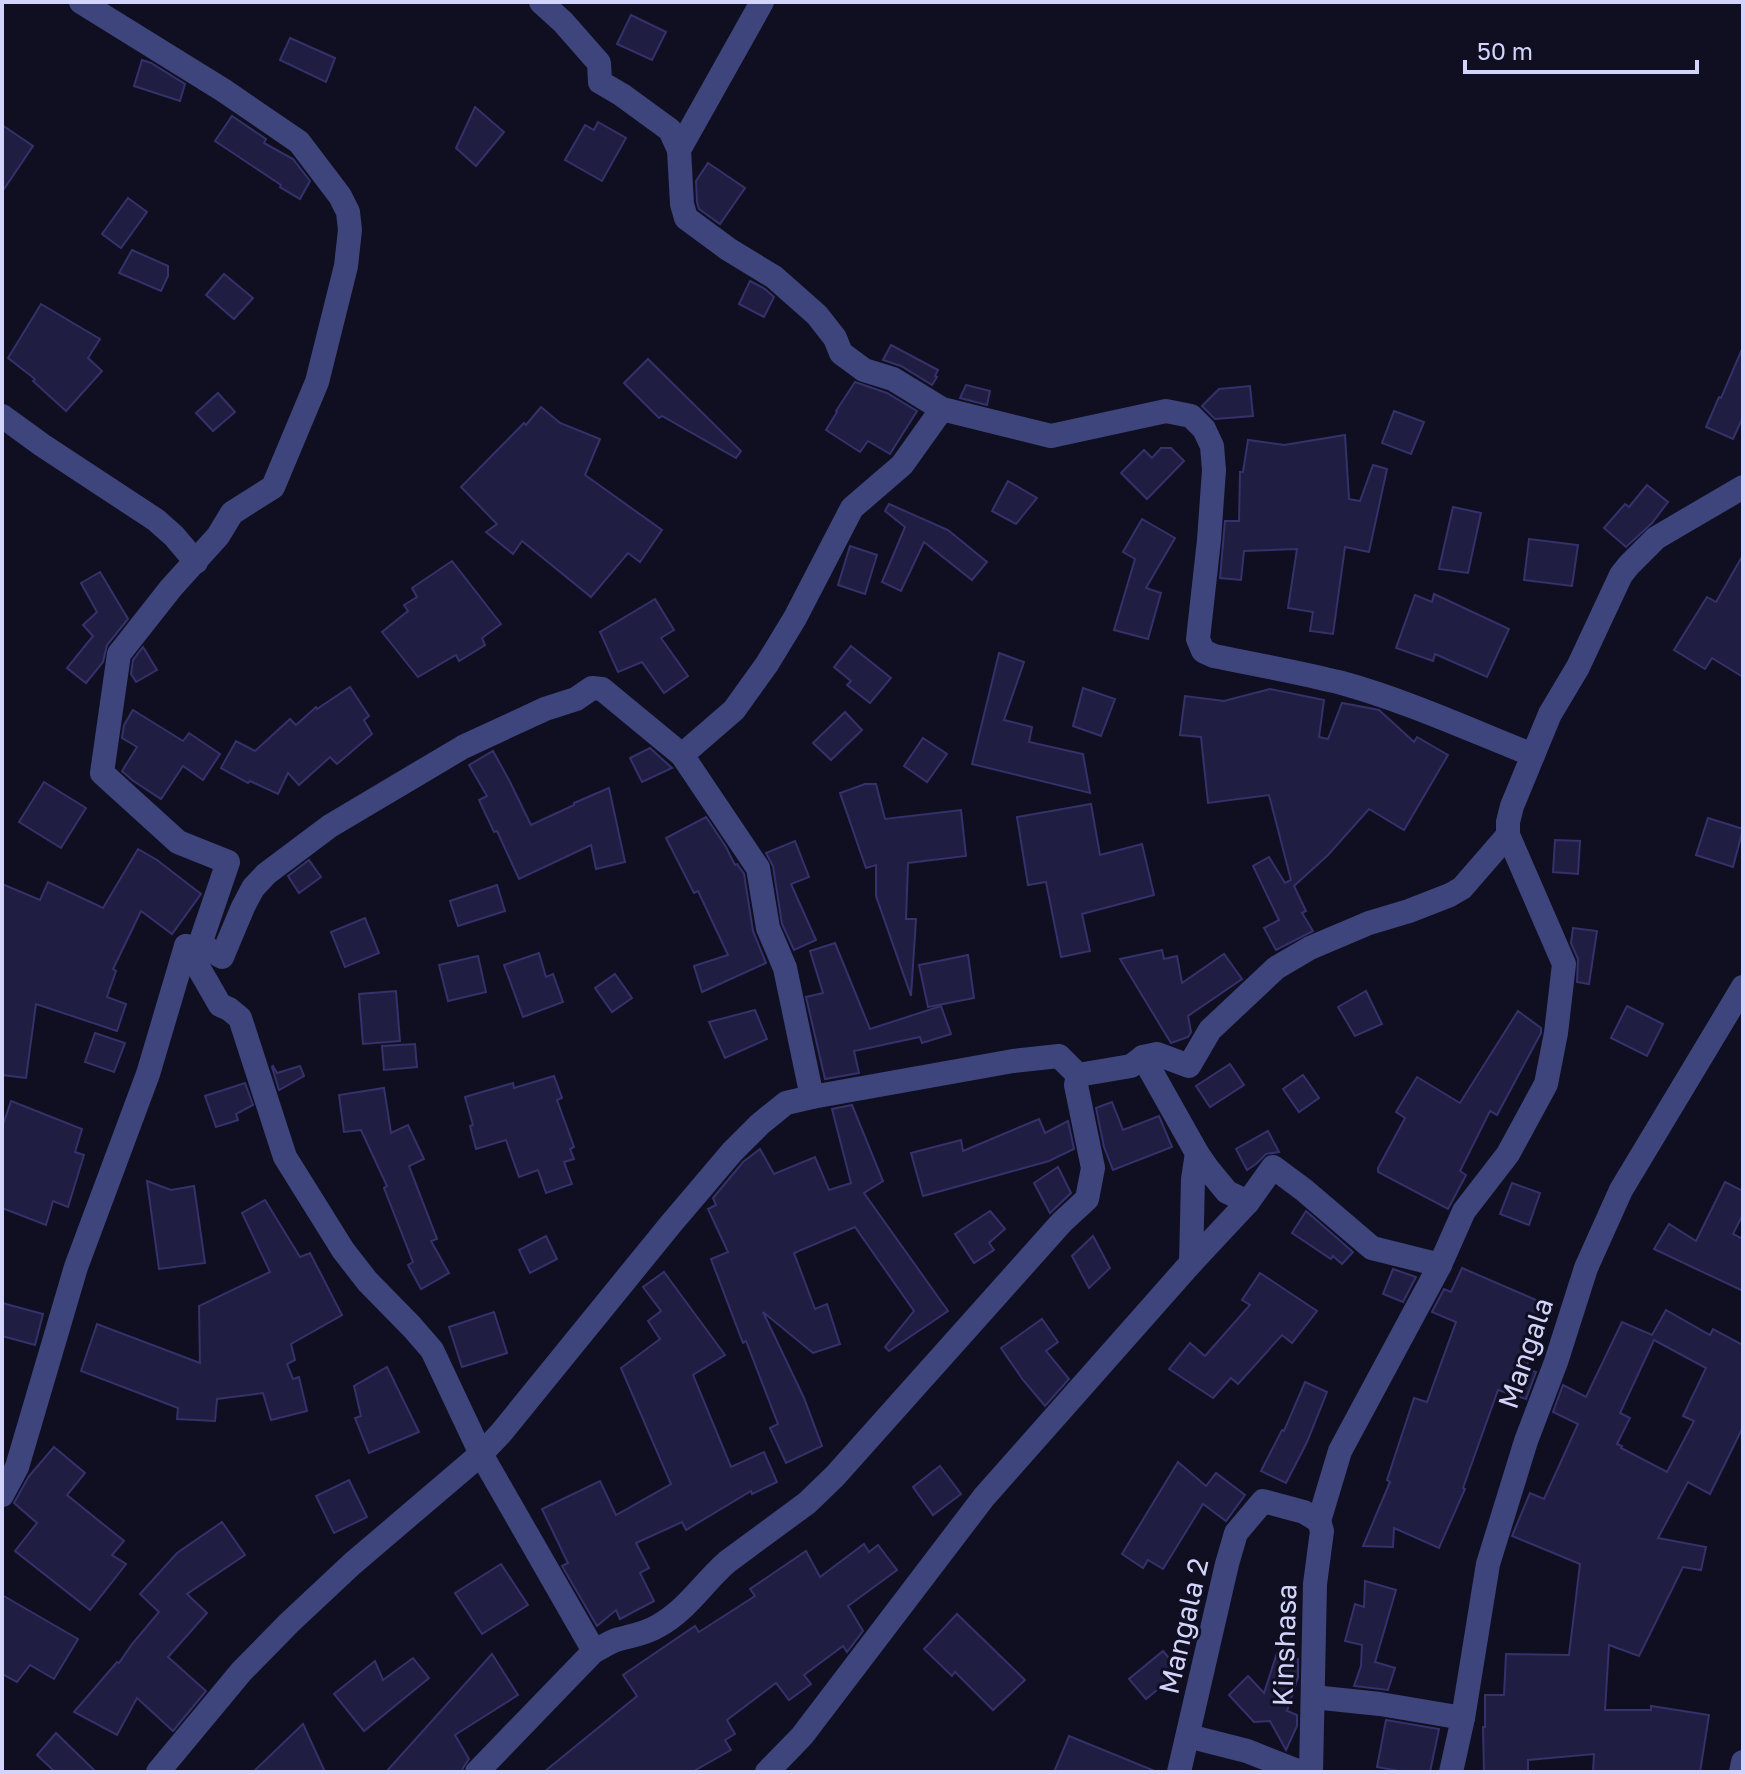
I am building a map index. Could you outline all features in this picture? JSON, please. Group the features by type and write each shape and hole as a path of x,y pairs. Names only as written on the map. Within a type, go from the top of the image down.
{"street":[{"path":"81,2 223,90 299,142 340,196 348,212 350,230 346,266 317,382 273,487 232,513 218,536 171,588 119,654 102,773 178,842 228,862 200,944 222,957 253,888 266,874 330,826 463,747 545,709 576,699 592,688 602,689 682,755 758,868 768,928 785,968 812,1097"},
{"path":"541,2 599,63 600,82 670,130 679,150 682,204 686,218 785,286 817,315 835,338 841,353 864,370 893,379 942,409 1051,436 1166,411 1191,416 1204,429 1212,446 1214,470 1198,639 1203,651 1344,684 1405,704 1533,755"},
{"path":"679,150 762,2"},
{"path":"682,755 734,710 795,618 852,508 902,465 942,409"},
{"path":"2,416 156,520 196,562"},
{"path":"1078,1075 1131,1066 1143,1057 1157,1054 1189,1066 1210,1030 1276,968 1310,948 1462,888 1508,835 1512,806 1550,714 1578,667 1621,575 1656,538 1743,487"},
{"name":"Kinshasa","path":"1311,1772 1315,1584 1322,1531 1319,1521 1340,1451 1440,1265 1464,1211 1508,1154 1546,1084 1564,964 1508,835"},
{"path":"2,1495 76,1267 148,1074 186,946 220,1005 240,1018 285,1157 343,1250 367,1281 432,1350 481,1454 594,1651"},
{"name":"Mangala","path":"1451,1772 1488,1564 1526,1441 1556,1362 1586,1268 1621,1190 1743,987"},
{"path":"158,1772 241,1672 289,1623 501,1433 732,1152 786,1103 1013,1061 1059,1056 1078,1075"},
{"path":"1143,1057 1197,1153 1227,1192 1248,1202"},
{"path":"477,1772 594,1651 656,1628 677,1614 715,1572 807,1503 835,1476 1062,1222 1087,1199 1093,1168 1076,1085 1078,1075"},
{"path":"1191,1263 1193,1179 1197,1153"},
{"path":"767,1772 802,1736 984,1497 1248,1202 1273,1167 1372,1248 1440,1265"},
{"name":"Mangala 2","path":"1179,1772 1236,1533 1263,1501 1304,1512 1319,1521"},
{"path":"1313,1697 1463,1718"},
{"path":"1188,1736 1247,1751 1300,1772"},
{"path":"1741,1772 1743,1762"}],"building":[{"path":"631,15 666,32 652,60 617,44"},
{"path":"290,38 335,58 326,82 280,60"},
{"path":"142,60 185,84 180,101 134,86"},
{"path":"475,107 504,132 476,166 456,148"},
{"path":"232,116 266,139 264,143 293,159 310,181 300,199 215,141"},
{"path":"598,122 626,138 602,181 565,160 585,125 594,130"},
{"path":"2,125 33,146 2,192"},
{"path":"708,163 745,188 720,224 699,209 697,202 696,181"},
{"path":"128,198 147,212 121,248 102,234"},
{"path":"132,250 168,266 168,276 161,291 119,273"},
{"path":"224,274 253,298 234,319 206,295"},
{"path":"750,281 774,297 764,317 739,304"},
{"path":"41,304 100,339 88,358 102,371 66,411 33,381 35,379 8,358"},
{"path":"891,345 938,370 932,385 901,366 883,360"},
{"path":"1743,347 1743,417 1733,439 1706,427"},
{"path":"648,359 741,451 736,458 662,416 659,418 624,383"},
{"path":"855,382 887,393 917,411 890,454 868,441 860,452 826,430"},
{"path":"966,385 990,391 987,405 960,398"},
{"path":"1250,386 1253,416 1215,419 1202,406 1219,389"},
{"path":"218,393 235,412 213,431 196,413"},
{"path":"541,407 560,423 600,439 585,475 662,530 640,562 628,553 591,597 522,541 513,554 486,532 497,524 461,487"},
{"path":"1394,411 1424,422 1411,454 1382,443"},
{"path":"1345,435 1349,499 1360,501 1373,465 1387,469 1369,552 1345,547 1333,634 1310,631 1313,612 1288,608 1297,549 1244,551 1241,580 1220,578 1225,521 1239,521 1240,472 1243,472 1248,440 1284,445"},
{"path":"1161,448 1171,448 1184,461 1147,499 1121,473 1144,450 1152,458"},
{"path":"1008,481 1037,498 1016,524 992,511"},
{"path":"1647,485 1668,502 1652,523 1626,547 1604,528 1625,504 1629,507"},
{"path":"889,504 948,530 987,562 972,580 924,542 901,591 882,582 905,527 885,511"},
{"path":"1453,507 1481,513 1468,573 1439,569"},
{"path":"1142,519 1175,538 1146,588 1161,593 1148,639 1114,630 1135,559 1123,552"},
{"path":"1529,539 1578,545 1572,586 1524,580"},
{"path":"850,546 877,555 865,594 838,585"},
{"path":"1743,555 1743,677 1712,658 1705,669 1674,650 1707,597 1716,602"},
{"path":"452,561 501,624 482,638 485,645 459,661 456,655 418,677 382,632 408,611 404,605 417,597 412,588"},
{"path":"100,572 128,619 107,645 103,662 86,683 67,668 93,636 83,625 97,612 81,583"},
{"path":"1434,594 1509,629 1487,677 1435,654 1433,661 1396,648 1415,595 1432,602"},
{"path":"655,599 674,630 661,638 688,676 664,693 642,662 618,672 600,632"},
{"path":"851,646 891,678 870,703 847,685 851,681 834,667"},
{"path":"143,647 157,670 136,682 131,674 133,660"},
{"path":"999,653 1024,662 1004,720 1032,727 1029,742 1083,754 1090,793 972,764"},
{"path":"350,687 369,716 364,720 372,734 337,764 330,757 299,785 288,773 278,794 250,781 248,783 221,768 236,741 255,751 290,719 296,725 316,707"},
{"path":"1083,688 1115,699 1101,736 1073,726"},
{"path":"1270,689 1324,700 1319,737 1328,739 1342,703 1379,710 1414,742 1417,737 1448,755 1404,830 1369,809 1328,855 1294,886 1306,911 1302,913 1313,931 1276,950 1264,928 1279,920 1253,866 1269,857 1285,883 1291,880 1269,795 1208,803 1201,737 1180,735 1185,696 1224,701"},
{"path":"133,710 183,741 189,733 220,754 203,780 183,766 161,799 122,771 137,747 122,738 124,725"},
{"path":"845,712 862,730 831,760 813,743"},
{"path":"923,738 947,754 927,782 904,766"},
{"path":"650,748 672,768 642,782 630,758"},
{"path":"493,751 531,825 609,788 625,862 596,869 591,845 519,879 479,800 487,796 469,765"},
{"path":"44,782 86,808 61,848 19,822"},
{"path":"865,784 876,784 885,819 961,810 966,856 908,863 906,919 916,919 911,996 876,896 876,865 866,868 840,793"},
{"path":"1091,804 1100,855 1142,844 1154,895 1082,914 1090,951 1061,957 1046,882 1028,885 1017,817"},
{"path":"706,817 735,865 744,874 753,931 766,963 702,992 694,966 728,955 698,891 694,893 666,838"},
{"path":"1708,818 1743,829 1733,867 1696,855"},
{"path":"1555,840 1580,841 1578,874 1553,872"},
{"path":"795,841 809,877 791,884 816,940 794,950 782,924 773,866 766,853"},
{"path":"138,849 201,894 172,934 141,911 113,969 116,971 107,997 126,1004 117,1031 36,1004 26,1078 2,1075 2,884 40,900 48,882 103,908"},
{"path":"309,860 321,877 299,893 288,876"},
{"path":"497,885 505,911 458,926 450,901"},
{"path":"365,918 379,953 345,967 331,932"},
{"path":"1573,928 1597,931 1589,984 1577,982 1578,959 1571,943"},
{"path":"835,943 870,1029 941,1006 951,1034 922,1043 920,1037 854,1051 859,1073 825,1079 806,997 823,993 810,951"},
{"path":"1162,950 1164,959 1177,956 1182,983 1224,954 1242,979 1188,1016 1191,1032 1188,1037 1171,1043 1120,959"},
{"path":"539,953 546,977 553,974 563,1002 523,1017 504,965"},
{"path":"968,955 974,998 928,1007 919,965"},
{"path":"478,956 486,992 448,1001 439,965"},
{"path":"615,974 632,998 612,1012 595,988"},
{"path":"396,991 400,1041 363,1044 359,994"},
{"path":"1366,991 1382,1024 1355,1036 1338,1007"},
{"path":"1627,1006 1663,1024 1647,1056 1611,1038"},
{"path":"755,1010 767,1039 725,1058 709,1022"},
{"path":"1518,1011 1541,1028 1541,1033 1497,1115 1490,1111 1460,1171 1466,1175 1448,1209 1378,1172 1405,1118 1396,1112 1417,1077 1460,1103"},
{"path":"95,1033 125,1043 114,1072 85,1062"},
{"path":"415,1044 417,1067 384,1070 382,1046"},
{"path":"1230,1064 1244,1085 1210,1107 1196,1086"},
{"path":"273,1066 277,1073 300,1066 304,1076 279,1090"},
{"path":"1303,1075 1319,1098 1299,1112 1283,1089"},
{"path":"554,1076 562,1098 557,1100 574,1147 570,1149 574,1159 564,1162 572,1184 546,1193 538,1170 519,1177 506,1140 476,1149 465,1097 513,1083 514,1088"},
{"path":"245,1083 253,1105 236,1114 238,1120 216,1127 205,1096"},
{"path":"384,1088 391,1133 408,1125 424,1159 409,1166 437,1239 431,1241 449,1273 421,1289 408,1265 413,1262 384,1188 387,1186 361,1130 344,1132 339,1095"},
{"path":"11,1101 82,1129 75,1152 84,1155 68,1207 53,1201 46,1225 2,1208 2,1128"},
{"path":"1112,1102 1123,1130 1159,1116 1172,1147 1113,1170 1104,1147 1096,1108"},
{"path":"852,1105 883,1181 864,1193 948,1311 889,1351 885,1347 914,1311 855,1227 794,1253 815,1309 827,1304 840,1344 813,1353 763,1312 804,1398 822,1446 786,1463 770,1428 778,1424 711,1259 728,1252 708,1209 716,1205 713,1198 743,1162 760,1149 774,1174 815,1157 829,1190 851,1183 832,1109"},
{"path":"1039,1119 1045,1133 1068,1121 1074,1149 1049,1161 923,1196 911,1153 961,1140 963,1151"},
{"path":"1268,1131 1279,1152 1266,1154 1247,1170 1236,1149"},
{"path":"1058,1167 1071,1193 1050,1213 1034,1183"},
{"path":"147,1181 171,1190 194,1186 205,1263 159,1269"},
{"path":"1725,1182 1743,1191 1743,1214 1733,1234 1743,1239 1743,1291 1654,1249 1669,1224 1696,1241"},
{"path":"1512,1183 1540,1193 1529,1225 1500,1214"},
{"path":"265,1200 300,1257 310,1253 342,1315 291,1344 295,1360 287,1364 293,1379 299,1377 307,1411 271,1420 263,1393 217,1399 215,1421 177,1419 178,1408 81,1371 97,1324 200,1363 199,1306 270,1272 242,1213"},
{"path":"990,1211 1005,1229 989,1243 994,1250 974,1263 955,1234"},
{"path":"1306,1211 1353,1252 1342,1264 1292,1233"},
{"path":"546,1236 557,1259 530,1273 519,1250"},
{"path":"1093,1236 1110,1268 1089,1288 1072,1256"},
{"path":"1462,1268 1543,1303 1526,1369 1536,1372 1526,1399 1498,1390 1465,1489 1439,1548 1394,1528 1393,1547 1363,1546 1390,1482 1387,1480 1414,1398 1427,1402 1456,1322 1432,1312 1444,1289 1451,1292"},
{"path":"1393,1269 1416,1277 1403,1302 1383,1294"},
{"path":"664,1272 725,1355 693,1375 731,1467 764,1452 777,1482 752,1494 751,1491 686,1530 682,1522 636,1543 649,1568 640,1573 654,1601 620,1619 616,1610 597,1626 562,1566 568,1563 542,1509 600,1481 616,1515 671,1484 621,1368 660,1339 648,1321 661,1311 643,1287"},
{"path":"1260,1273 1317,1311 1292,1343 1282,1335 1238,1384 1231,1378 1213,1398 1169,1369 1190,1343 1205,1356 1250,1305 1242,1300"},
{"path":"2,1303 43,1314 35,1345 2,1336"},
{"path":"1666,1310 1710,1335 1713,1329 1743,1345 1743,1427 1710,1494 1688,1482 1658,1538 1706,1547 1701,1570 1683,1567 1639,1656 1609,1645 1605,1710 1651,1710 1651,1706 1709,1715 1700,1772 1593,1772 1594,1754 1528,1760 1528,1772 1484,1772 1485,1695 1504,1695 1506,1654 1569,1655 1580,1564 1512,1536 1530,1493 1544,1499 1578,1424 1553,1412 1563,1385 1586,1397 1622,1322 1652,1335","holes":["1654,1340 1706,1368 1683,1416 1694,1421 1667,1472 1617,1444 1630,1418 1620,1413"]},
{"path":"494,1312 507,1353 462,1367 449,1327"},
{"path":"1042,1319 1058,1342 1046,1351 1069,1379 1045,1406 1001,1348"},
{"path":"387,1367 419,1432 369,1453 355,1418 361,1416 354,1386"},
{"path":"1305,1382 1327,1392 1286,1483 1261,1471 1284,1431"},
{"path":"54,1447 85,1473 67,1495 124,1541 112,1555 126,1564 90,1610 15,1551 37,1523 14,1503 29,1476"},
{"path":"1178,1462 1206,1486 1216,1473 1245,1495 1226,1521 1203,1504 1163,1569 1148,1560 1143,1568 1122,1554"},
{"path":"940,1466 961,1494 933,1515 913,1487"},
{"path":"349,1480 367,1517 334,1533 316,1496"},
{"path":"222,1522 245,1555 187,1594 207,1613 168,1657 206,1691 173,1731 137,1698 117,1735 74,1712 119,1663 159,1612 140,1594 177,1553"},
{"path":"864,1544 869,1552 878,1545 897,1570 848,1606 863,1631 847,1652 843,1646 804,1675 811,1684 789,1700 776,1683 727,1720 735,1734 725,1740 731,1750 692,1772 544,1772 637,1696 623,1675 695,1626 699,1632 755,1596 750,1589 806,1551 820,1577"},
{"path":"501,1564 528,1605 482,1634 455,1593"},
{"path":"1365,1581 1396,1590 1375,1662 1395,1668 1388,1690 1354,1686 1361,1666 1362,1645 1345,1641 1355,1604 1364,1607"},
{"path":"2,1595 78,1639 54,1679 30,1665 17,1682 2,1674"},
{"path":"957,1614 1025,1680 993,1710 955,1672 952,1676 924,1649"},
{"path":"1163,1651 1180,1671 1146,1699 1129,1679"},
{"path":"1277,1653 1298,1659 1298,1677 1287,1711 1297,1715 1297,1726 1286,1750 1270,1721 1254,1722 1229,1695 1248,1676 1264,1693"},
{"path":"492,1654 518,1695 455,1735 469,1759 462,1772 386,1772"},
{"path":"413,1658 429,1678 364,1731 334,1694 375,1661 383,1680"},
{"path":"1386,1720 1439,1729 1430,1772 1404,1772 1377,1767"},
{"path":"303,1724 325,1772 253,1772"},
{"path":"56,1733 96,1772 55,1772 37,1755"},
{"path":"1069,1736 1155,1771 1054,1772"}]}
